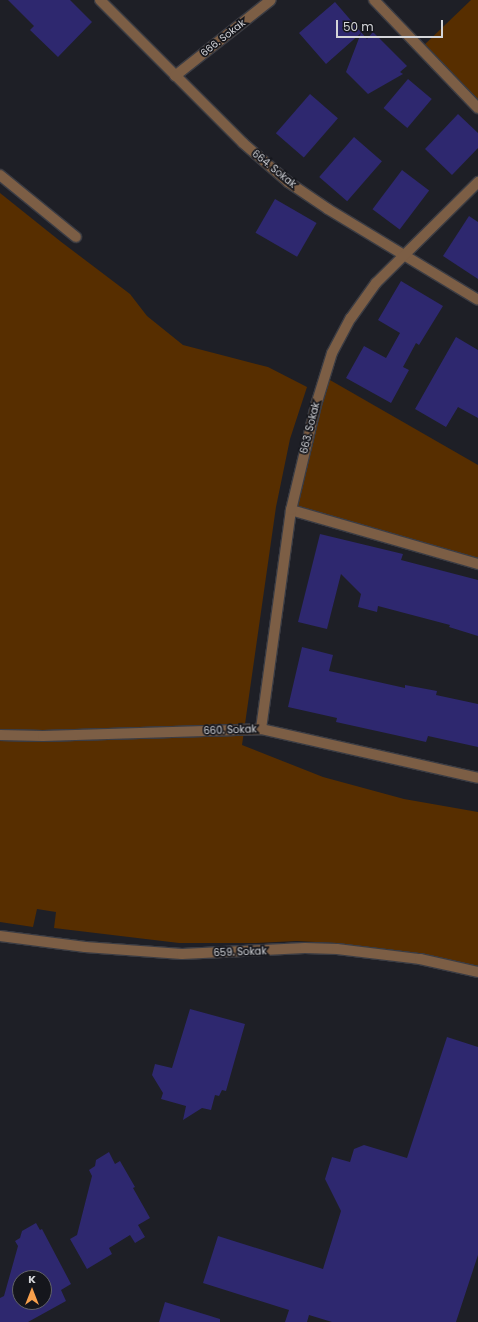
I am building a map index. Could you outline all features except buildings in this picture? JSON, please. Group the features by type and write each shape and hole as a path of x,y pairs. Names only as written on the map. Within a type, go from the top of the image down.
{"street":[{"name":"664. Sokak","path":"100,0 243,143 288,182 328,209 478,300"},
{"name":"666. Sokak","path":"175,76 272,0"},
{"path":"374,0 478,108"},
{"path":"0,175 76,237"},
{"name":"663. Sokak","path":"261,729 291,510 316,405 332,353 352,318 376,283 478,182"},
{"path":"291,510 478,564"},
{"name":"660. Sokak","path":"0,735 43,736 261,729 478,778"},
{"name":"659. Sokak","path":"0,936 85,947 182,954 320,948 338,949 420,959 478,972"}],"shaded area":[{"path":"471,0 478,0 478,108 421,48"},
{"path":"0,193 130,294 147,316 183,345 268,367 307,387 290,439 276,507 242,745 323,777 404,799 478,812 478,967 415,954 334,943 297,941 256,943 179,943 54,928 56,912 37,909 33,927 0,922"},
{"path":"323,376 478,465 478,564 291,510"}]}
